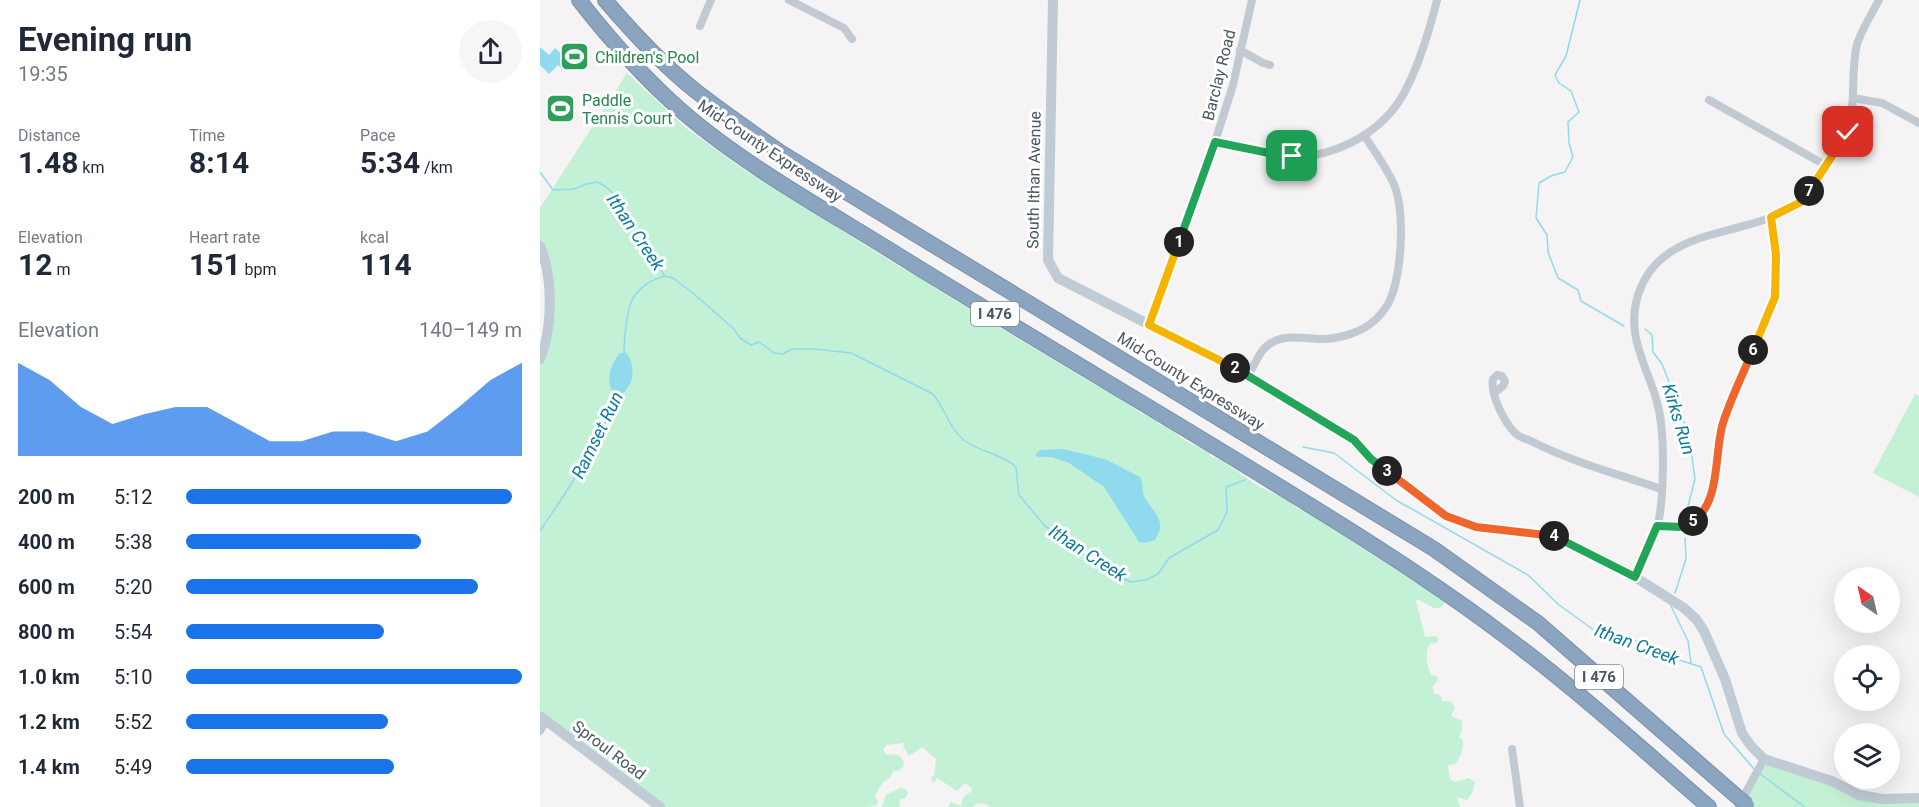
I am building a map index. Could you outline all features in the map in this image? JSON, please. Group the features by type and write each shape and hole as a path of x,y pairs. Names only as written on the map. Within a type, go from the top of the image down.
{"highway":[{"name":"Mid-County Expressway","path":"579,0 633,65 685,114 722,142 939,280 1294,494 1433,583 1530,654 1709,807"},
{"name":"Mid-County Expressway","path":"605,0 649,48 695,91 780,152 1434,549 1493,590 1538,623 1742,803"}],"street":[{"path":"700,26 711,0"},
{"path":"789,0 844,28 852,39"},
{"name":"South Ithan Avenue","path":"1053,0 1048,260 1058,278 1248,375 1354,440 1371,459 1446,516 1476,527 1552,535 1635,577 1684,608 1696,618 1704,631 1725,679 1742,733 1764,759"},
{"name":"Barclay Road","path":"1149,325 1215,142 1233,85 1252,0"},
{"path":"1215,142 1284,156 1310,155 1333,150 1355,141 1391,112 1404,94 1427,37 1437,0"},
{"path":"1635,577 1657,526 1662,504 1661,422 1656,398 1634,337 1635,312 1641,286 1659,259 1681,247 1713,234 1771,217 1801,202 1848,132 1856,47 1879,0"},
{"path":"1240,50 1270,65"},
{"path":"1852,98 1882,103 1919,123"},
{"path":"1709,100 1827,166"},
{"path":"1248,375 1262,351 1269,344 1292,336 1327,339 1354,333 1368,326 1388,303 1394,286 1402,231 1401,210 1395,185 1364,135"},
{"path":"1657,526 1683,527 1699,517 1713,493 1723,423 1775,297 1776,255 1771,217"},
{"path":"540,246 550,293 549,321 544,350 540,359"},
{"path":"1494,393 1501,411 1516,434 1548,450 1661,489"},
{"path":"540,731 543,718"},
{"name":"Sproul Road","path":"543,718 660,807"},
{"path":"1512,749 1520,807"},
{"path":"1742,803 1764,759 1832,781 1859,795 1883,799 1919,798"}],"green space":[{"path":"627,73 686,128 743,169 905,270 910,268 924,281 931,281 933,287 1095,385 1113,391 1139,412 1155,418 1160,425 1173,428 1185,441 1210,452 1210,456 1222,461 1258,486 1287,499 1298,509 1325,520 1356,544 1446,602 1440,608 1434,608 1418,599 1416,601 1425,637 1436,636 1438,638 1438,642 1428,647 1427,655 1431,675 1437,676 1438,680 1433,686 1434,694 1440,695 1443,701 1451,701 1455,708 1451,716 1462,721 1459,737 1463,740 1461,753 1455,764 1448,765 1450,779 1455,782 1469,778 1475,782 1473,791 1467,800 1457,797 1460,807 988,807 989,805 977,803 973,807 948,807 951,802 962,806 966,794 972,789 965,783 957,791 937,778 933,783 931,777 934,776 936,759 922,747 909,756 903,746 905,743 886,745 883,750 886,754 899,755 904,762 903,767 899,771 893,771 890,778 879,788 875,797 878,801 877,805 869,807 655,807 645,799 642,800 540,716 540,359 549,321 540,246 540,208"},
{"path":"1915,394 1919,396 1919,497 1873,473"},
{"path":"1764,759 1834,786 1834,789 1843,789 1859,795 1919,798 1919,807 1750,807 1738,798"},
{"path":"900,788 908,792 905,798 899,800 900,807 882,807 886,795"}],"water":[{"path":"540,47 549,55 555,48 571,63 563,70 558,65 549,74 540,65"},
{"path":"620,353 626,353 633,370 628,388 618,396 613,392 609,381 613,363"},
{"path":"1062,449 1105,459 1140,477 1144,496 1160,522 1159,533 1155,540 1139,542 1104,487 1069,463 1052,457 1035,455 1040,450"}],"waterway":[{"name":"Kirks Run","path":"1580,0 1566,56 1555,75 1559,83 1571,91 1579,112 1568,122 1569,143 1573,157 1565,172 1539,183 1536,218 1547,235 1548,252 1558,278 1578,290 1581,301 1624,326"},
{"name":"Ithan Creek","path":"540,172 553,190 574,189 597,182 605,186 616,196 644,247 665,276 673,278 694,294 733,328 740,338 751,345 759,342 774,353 783,354 792,349 851,353 933,394 955,431 965,441 1005,459 1016,467 1019,495 1045,526 1067,540 1079,552 1130,582 1146,580 1158,574 1169,558 1218,530 1227,512 1226,487 1245,480"},
{"name":"Ramset Run","path":"624,355 626,323 633,299 645,285 664,276"},
{"name":"Kirks Run","path":"1645,329 1652,335 1653,352 1662,364 1682,415 1690,444 1695,479 1686,514"},
{"name":"Ramset Run","path":"540,531 583,465 618,394"},
{"name":"Ithan Creek","path":"1303,447 1334,453 1396,500 1528,575 1559,605 1594,630 1644,643 1658,653 1701,667 1724,734 1754,769"},
{"name":"Kirks Run","path":"1675,593 1686,559 1685,538"},
{"name":"Kirks Run","path":"1671,606 1688,641 1691,663"},
{"name":"Ithan Creek","path":"1760,774 1805,807"}],"place":[{"name":"Children's Pool","path":"574,57"},
{"name":"Paddle Tennis Court","path":"561,109"}],"route":[{"path":"1292,156 1215,142 1149,325 1248,375 1354,440 1371,459 1446,516 1476,527 1552,535 1635,577 1657,526 1683,527 1699,517 1713,493 1723,423 1775,297 1776,255 1771,217 1801,202 1848,132"}]}
